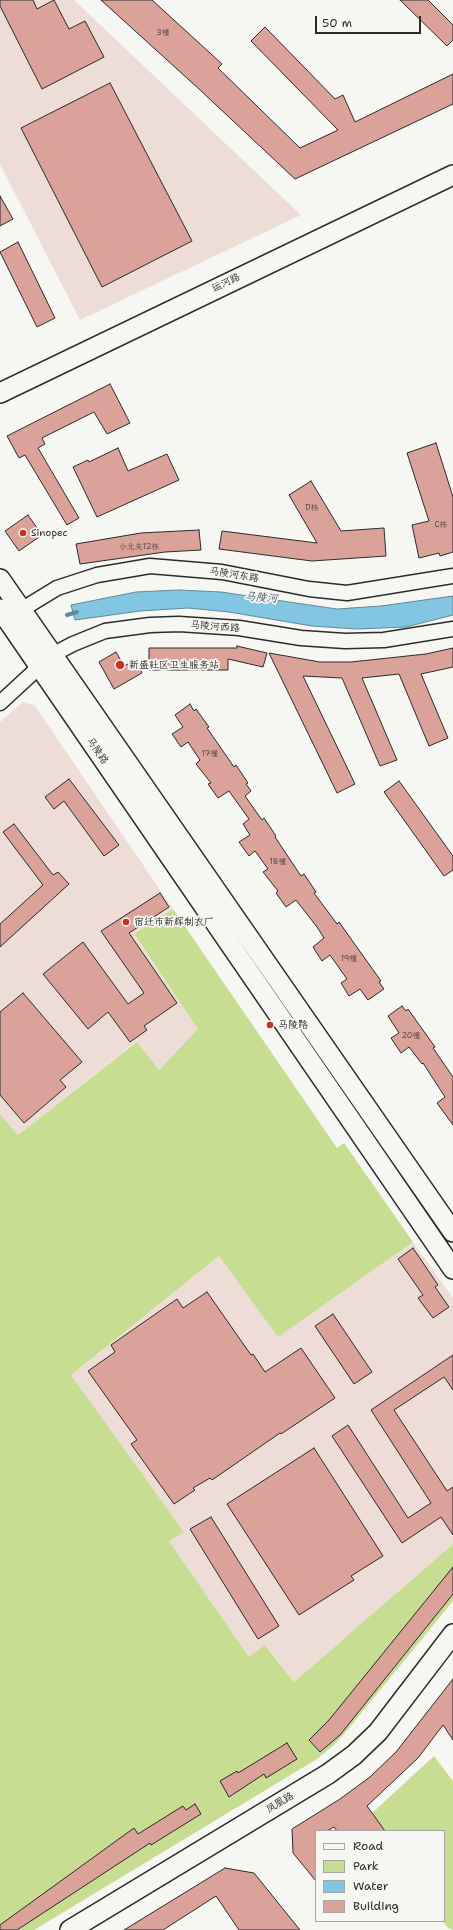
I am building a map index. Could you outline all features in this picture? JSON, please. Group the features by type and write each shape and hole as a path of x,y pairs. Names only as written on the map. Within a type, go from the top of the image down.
{"street":[{"name":"运河路","path":"0,393 453,175"},
{"name":"马陵河东路","path":"8,617 57,588 97,575 150,566 222,572 309,589 347,593 453,576"},
{"name":"马陵路","path":"0,579 8,617 46,661 453,1232"},
{"name":"马陵河西路","path":"0,703 46,661 73,644 105,631 150,625 179,624 239,628 301,638 345,641 384,640 453,630"},
{"name":"马陵路","path":"46,661 453,1268"},
{"name":"凤凰路","path":"70,1930 328,1774 354,1755 378,1732 453,1634"}],"shaded area":[{"path":"0,0 74,0 301,215 80,320 0,164"},
{"path":"23,702 35,706 173,909 134,935 199,1029 159,1070 136,1042 18,1135 0,1114 0,722"},
{"path":"413,1242 453,1298 453,1544 294,1682 266,1645 249,1657 169,1541 183,1532 71,1375 219,1256 278,1336"}],"green space":[{"path":"173,909 337,1148 344,1143 413,1242 278,1337 219,1256 71,1375 184,1532 169,1541 249,1657 265,1645 294,1682 453,1544 453,1601 345,1733 334,1745 317,1759 34,1930 0,1930 0,1114 18,1135 137,1042 159,1070 198,1029 134,934"},
{"path":"434,1756 453,1781 453,1930 448,1928 444,1922 445,1922 445,1830 380,1830 370,1815"}],"water":[{"path":"179,590 221,592 337,609 381,606 453,596 453,615 406,627 357,629 312,626 229,612 188,608 140,611 75,620 71,605 136,592"}],"building":[{"path":"0,0 33,0 37,9 54,0 69,29 85,21 104,57 42,89 0,6"},
{"path":"101,0 152,0 222,64 218,68 300,148 338,130 251,41 265,27 335,99 343,95 355,122 453,74 453,104 295,179"},
{"path":"400,0 428,0 453,25 453,40 447,46"},
{"path":"110,83 192,241 102,287 21,128"},
{"path":"0,196 13,219 0,226"},
{"path":"18,242 55,318 37,327 0,252"},
{"path":"110,384 130,423 107,434 94,412 42,438 45,444 38,448 79,518 67,525 25,455 19,458 7,436"},
{"path":"436,443 453,497 453,552 440,556 439,553 419,558 412,525 429,521 407,453"},
{"path":"118,448 128,471 167,454 179,480 97,517 73,467 88,460 89,462"},
{"path":"311,481 341,531 384,528 386,556 312,561 219,549 222,531 317,543 289,495"},
{"name":"Sinopec","path":"28,515 42,535 19,551 5,531"},
{"path":"199,530 201,550 165,552 80,564 76,544 141,533"},
{"path":"237,646 267,653 263,667 228,659 228,670 149,670 149,648 237,648"},
{"path":"453,648 453,667 421,674 448,738 429,746 399,674 362,678 397,760 380,766 342,678 303,676 355,784 337,793 269,653 320,662 351,662 426,654"},
{"path":"116,652 124,666 135,660 142,673 114,689 99,662"},
{"path":"190,704 194,711 196,709 209,727 207,728 234,767 236,765 248,783 246,784 251,791 245,796 262,820 264,818 301,876 304,874 316,892 314,893 337,924 339,922 381,981 379,982 384,989 368,1000 360,989 349,996 341,983 347,979 330,955 322,961 313,947 324,938 317,927 296,900 286,907 276,893 278,891 263,872 268,869 255,851 249,856 239,842 250,835 243,824 249,819 229,791 218,798 208,784 211,783 196,764 200,760 188,742 181,747 172,734 183,727 175,715"},
{"path":"69,779 119,845 104,856 64,801 54,809 45,797"},
{"path":"399,781 453,856 453,870 444,876 384,792"},
{"path":"14,824 53,875 58,872 69,884 0,947 0,924 43,885 3,832"},
{"path":"160,893 169,907 129,933 177,1003 144,1026 147,1030 130,1042 108,1012 88,1029 43,974 83,942 128,1004 144,993 101,931"},
{"path":"23,993 82,1062 60,1080 66,1087 24,1123 0,1095 0,1012"},
{"path":"402,1006 406,1011 408,1009 435,1047 433,1048 453,1077 453,1125 437,1103 445,1097 423,1063 422,1064 409,1047 401,1053 391,1038 399,1033 388,1016"},
{"path":"413,1248 438,1285 435,1287 449,1307 433,1318 418,1298 423,1295 398,1259"},
{"path":"207,1292 251,1355 253,1354 265,1372 301,1348 335,1398 281,1434 280,1433 212,1480 210,1478 193,1488 195,1490 174,1504 131,1444 137,1440 88,1371 115,1352 111,1345 177,1299 183,1308"},
{"path":"333,1314 372,1372 354,1384 315,1326"},
{"path":"453,1355 453,1390 444,1377 394,1410 447,1491 453,1487 453,1535 441,1517 402,1543 332,1436 348,1425 408,1518 431,1503 371,1410"},
{"path":"314,1448 383,1556 351,1576 354,1580 299,1615 227,1504"},
{"path":"211,1517 279,1626 258,1639 190,1529"},
{"path":"453,1567 453,1594 340,1735 320,1752 309,1740 329,1720"},
{"path":"453,1679 453,1740 443,1725 418,1758 367,1806 384,1830 336,1830 334,1827 329,1830 315,1830 315,1880 293,1853 292,1829 340,1799 370,1777 396,1752"},
{"path":"287,1743 297,1759 266,1778 264,1774 229,1797 220,1781 237,1771 238,1773"},
{"path":"195,1804 201,1814 151,1845 150,1843 17,1930 0,1930 0,1925 134,1828 138,1834 183,1806 186,1810"},
{"path":"225,1868 254,1873 300,1930 239,1930 216,1896 163,1930 124,1930"}],"waterway":[{"name":"马陵河","path":"67,615 77,612"}],"place":[{"name":"Sinopec","path":"23,533"},
{"name":"新盛社区卫生服务站","path":"120,665"},
{"name":"宿迁市新辉制衣厂","path":"126,922"},
{"name":"马陵路","path":"270,1025"}]}
